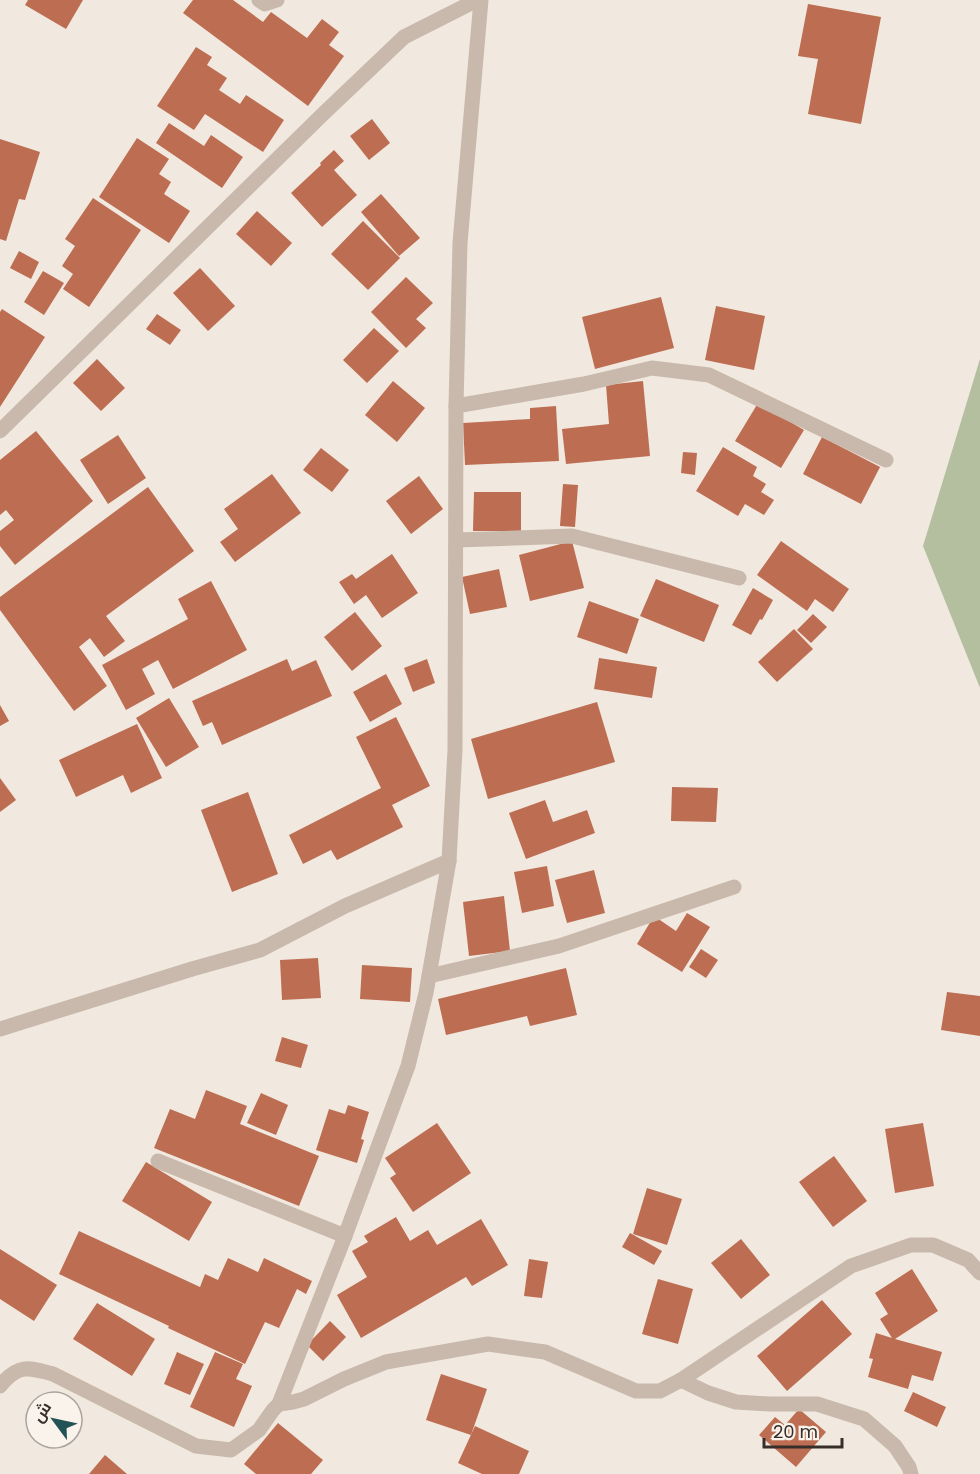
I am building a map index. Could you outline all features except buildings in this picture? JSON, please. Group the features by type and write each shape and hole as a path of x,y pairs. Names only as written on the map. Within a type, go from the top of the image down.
{"street":[{"path":"259,0 265,4 277,0"},
{"path":"0,1386 17,1370 33,1368 53,1374 196,1446 231,1450 259,1430 279,1404 408,1066 429,976 449,861 454,750 456,406 460,243 479,0"},
{"path":"0,431 404,37 479,0"},
{"path":"456,406 584,384 652,368 709,375 886,460"},
{"path":"457,540 572,536 739,578"},
{"path":"0,1029 260,950 345,906 449,861"},
{"path":"429,976 559,946 734,887"},
{"path":"158,1161 345,1236"},
{"path":"279,1404 304,1399 386,1362 488,1344 544,1352 636,1391 660,1391 681,1380 851,1266 910,1245 933,1245 968,1260 980,1273"},
{"path":"681,1380 708,1393 736,1402 817,1404 864,1419 895,1446 911,1474"}],"green space":[{"path":"980,359 980,688 923,546"}]}
